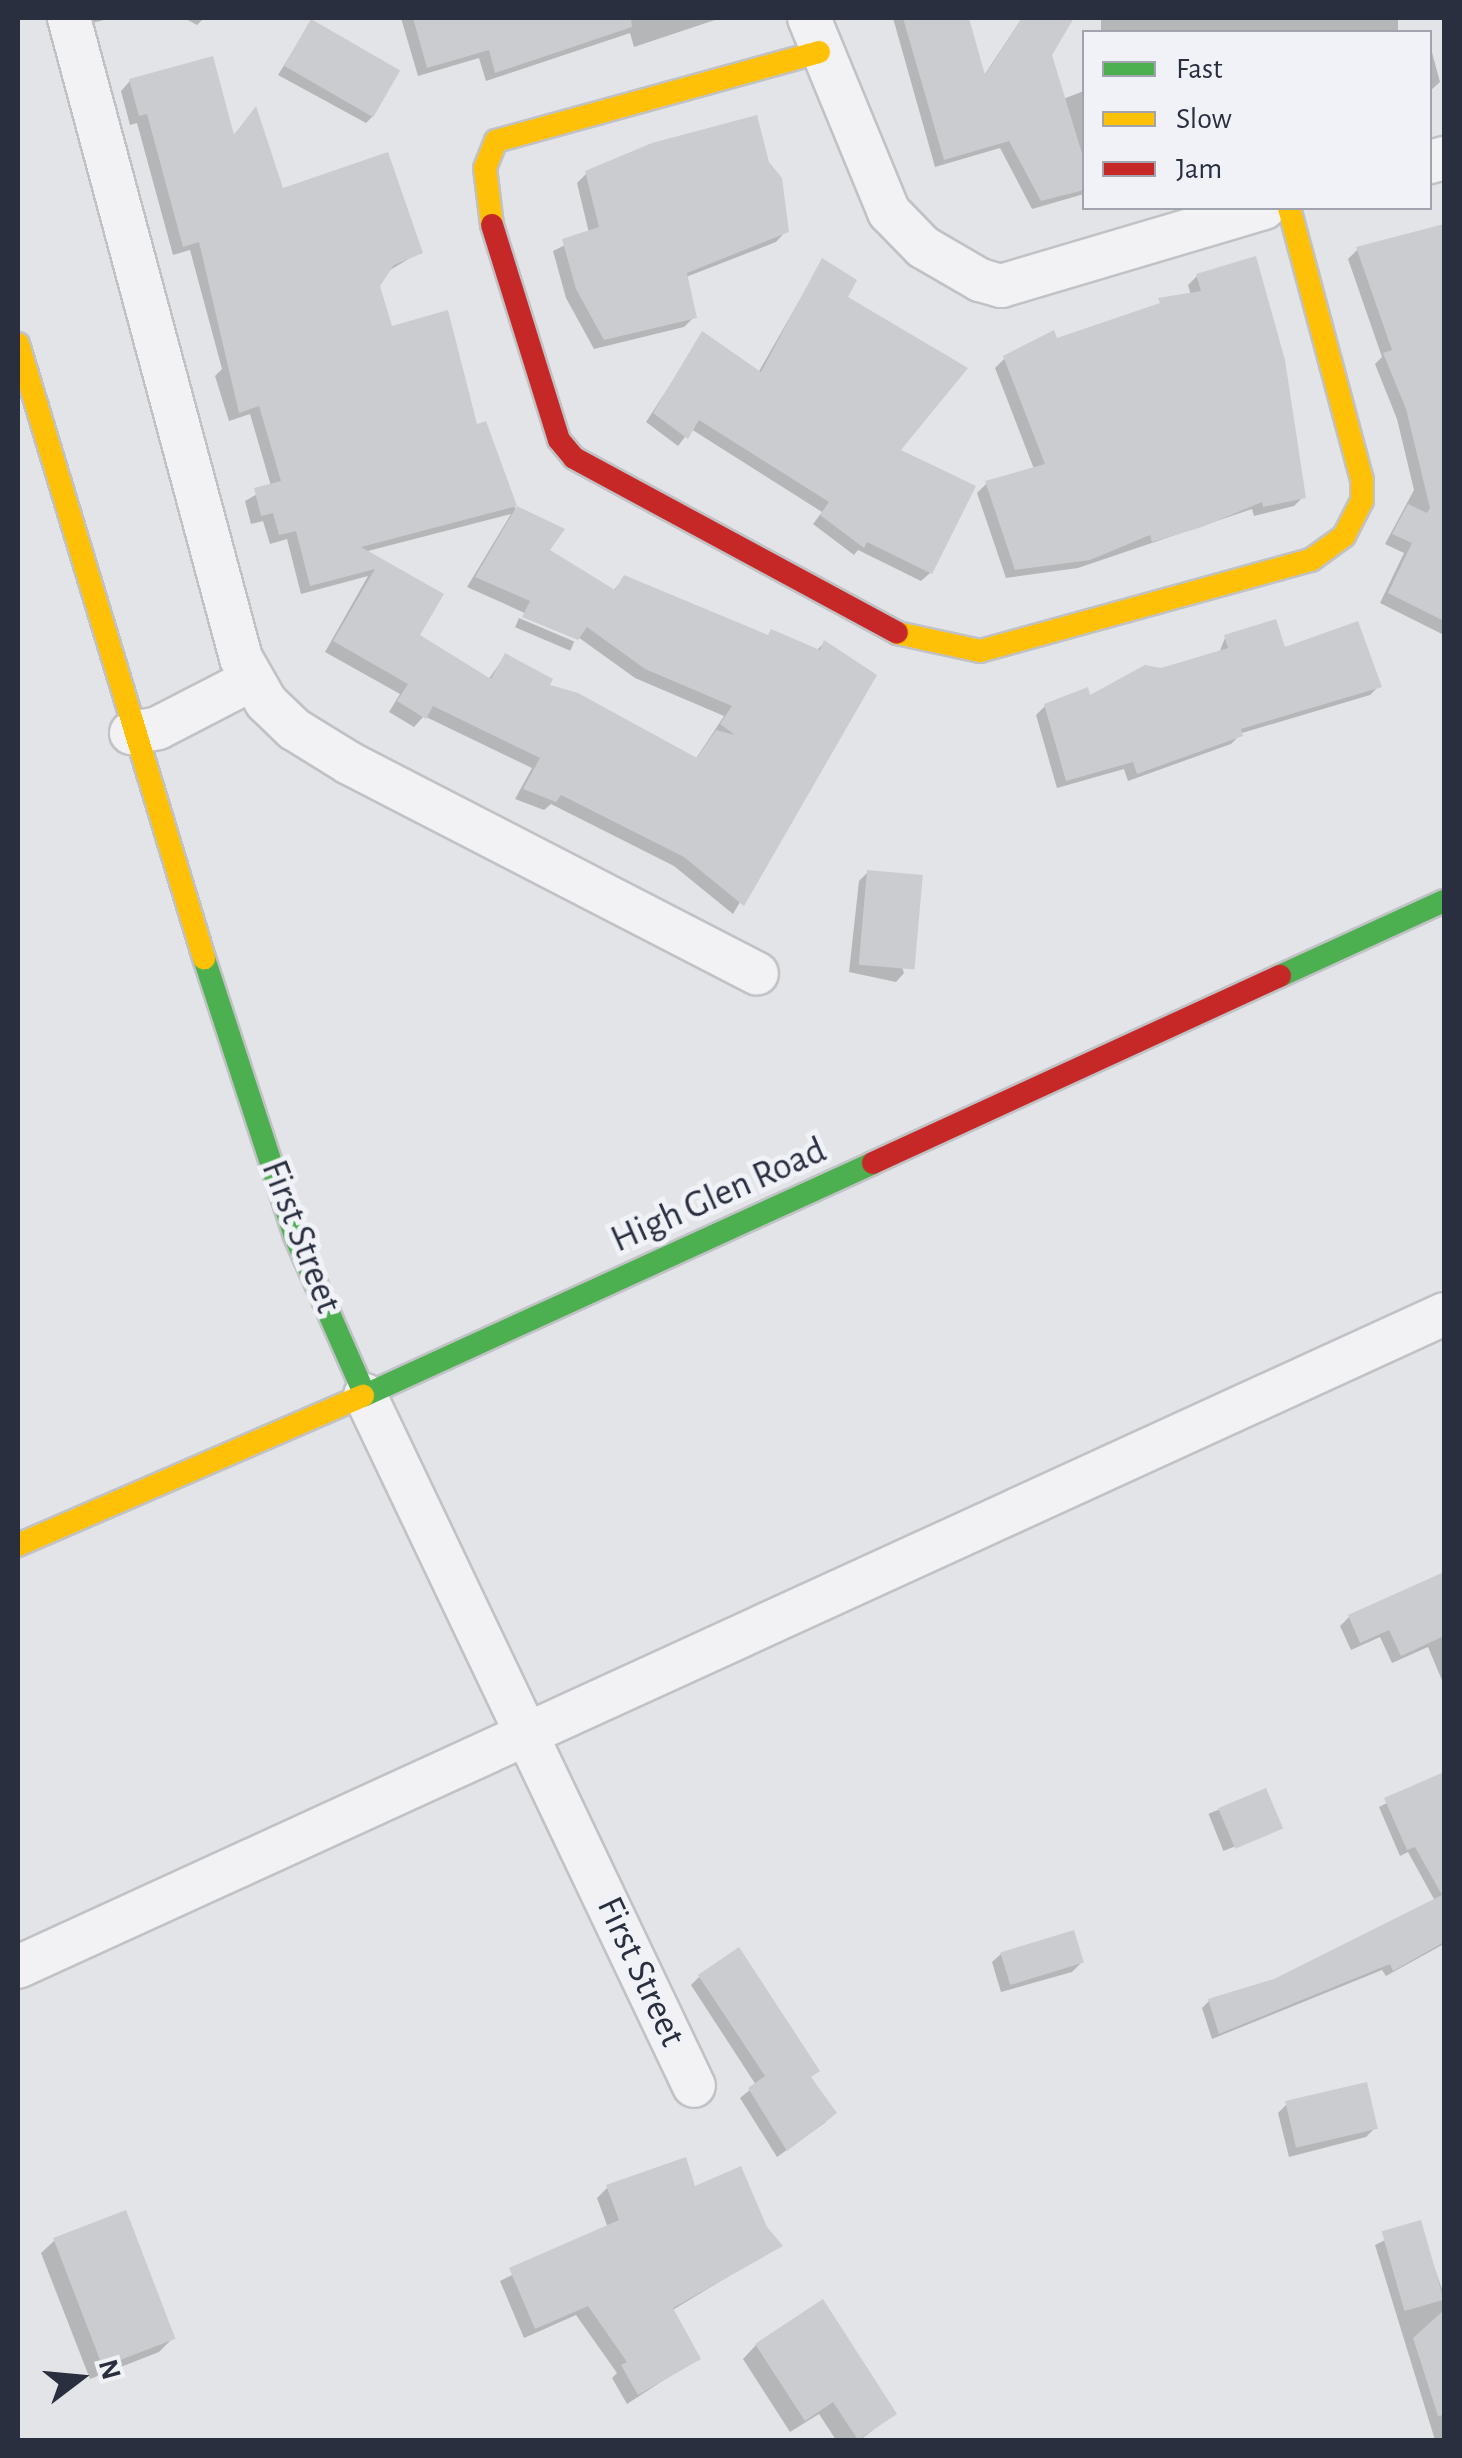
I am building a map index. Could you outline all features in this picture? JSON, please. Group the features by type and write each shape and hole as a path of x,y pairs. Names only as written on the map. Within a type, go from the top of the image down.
{"street":[{"path":"69,18 252,680 294,730 349,763 757,974"},
{"path":"1257,210 1001,286 980,280 923,247 888,212 814,35 496,141 485,168 484,200 559,440 574,458 626,492 909,638 980,651 1311,560 1344,536 1362,501 1362,480 1289,210"},
{"name":"First Street","path":"18,344 131,733 294,1234 365,1396 694,2086"},
{"path":"131,733 158,728 252,680"},
{"name":"High Glen Road","path":"18,1546 365,1396 1444,901"},
{"path":"18,1967 1444,1314"}],"building":[{"path":"413,18 631,18 632,27 495,73 489,50 427,68"},
{"path":"903,18 969,18 985,75 1022,18 1074,18 1052,55 1082,153 1082,191 1041,201 1009,141 944,160"},
{"path":"311,19 400,70 373,117 284,66"},
{"path":"213,56 234,135 256,106 283,188 388,152 423,253 394,265 380,286 392,326 448,310 477,424 486,421 517,506 565,529 550,550 615,590 624,575 768,635 771,629 820,650 824,640 877,675 744,906 684,857 561,795 556,802 523,789 540,758 433,706 426,719 397,701 408,684 333,641 375,569 310,586 296,531 279,535 273,513 261,516 254,488 281,481 259,406 239,413 199,242 183,247 147,114 139,116 129,79","holes":["517,506 475,577 530,601 522,617 578,640 587,627 645,669 732,706 720,724 735,735 716,730 697,758 578,693 550,685 553,679 505,653 491,679 420,635 444,594 361,547"]},
{"path":"757,115 769,162 782,178 789,232 687,273 697,318 604,340 576,289 562,239 599,227 585,171 652,143"},
{"path":"1444,224 1444,621 1388,593 1412,543 1392,534 1408,504 1427,513 1430,508 1406,409 1383,353 1392,350 1356,247"},
{"path":"1256,256 1285,360 1306,498 1263,507 1262,502 1152,542 1150,535 1090,560 1015,570 985,481 1045,464 1003,356 1054,330 1057,338 1160,303 1158,298 1201,291 1196,274"},
{"path":"822,258 857,280 848,297 968,368 901,450 976,486 932,574 867,542 864,548 820,515 829,502 699,420 688,439 653,413 702,331 761,372"},
{"path":"1276,619 1285,647 1358,621 1382,687 1241,729 1243,736 1137,774 1133,762 1066,781 1044,704 1088,687 1090,695 1145,665 1161,668 1228,648 1224,635"},
{"path":"867,870 923,875 915,970 859,965"},
{"path":"1444,1572 1444,1636 1401,1656 1389,1630 1360,1643 1348,1615"},
{"path":"1444,1772 1444,1942 1393,1971 1390,1964 1219,2034 1208,1999 1274,1979 1442,1895 1415,1847 1407,1850 1384,1798"},
{"path":"1266,1788 1283,1829 1235,1849 1218,1808"},
{"path":"1074,1930 1084,1963 1010,1985 1000,1953"},
{"path":"739,1947 820,2071 811,2077 837,2113 787,2151 748,2088 765,2076 698,1975"},
{"path":"1367,2082 1378,2129 1296,2148 1285,2101"},
{"path":"686,2157 695,2186 741,2166 767,2227 783,2246 673,2308 701,2359 638,2395 621,2365 627,2362 588,2306 535,2329 509,2268 619,2220 606,2185"},
{"path":"126,2210 175,2339 103,2367 53,2238"},
{"path":"1421,2220 1444,2300 1404,2311 1382,2231"},
{"path":"823,2299 897,2414 858,2440 833,2402 805,2421 755,2344"},
{"path":"1444,2310 1444,2415 1438,2416 1413,2338"}],"traffic: fast":[{"path":"1280,976 1444,901"},
{"path":"204,958 294,1234 365,1395"},
{"path":"363,1396 873,1163"}],"traffic: slow":[{"path":"492,225 485,168 496,141 819,52"},
{"path":"897,633 980,651 1311,560 1344,536 1362,501 1362,480 1290,210"},
{"path":"18,344 204,958"},
{"path":"18,1545 363,1396"}],"traffic: jam":[{"path":"492,225 559,440 574,458 897,633"},
{"path":"873,1163 1280,976"}]}
